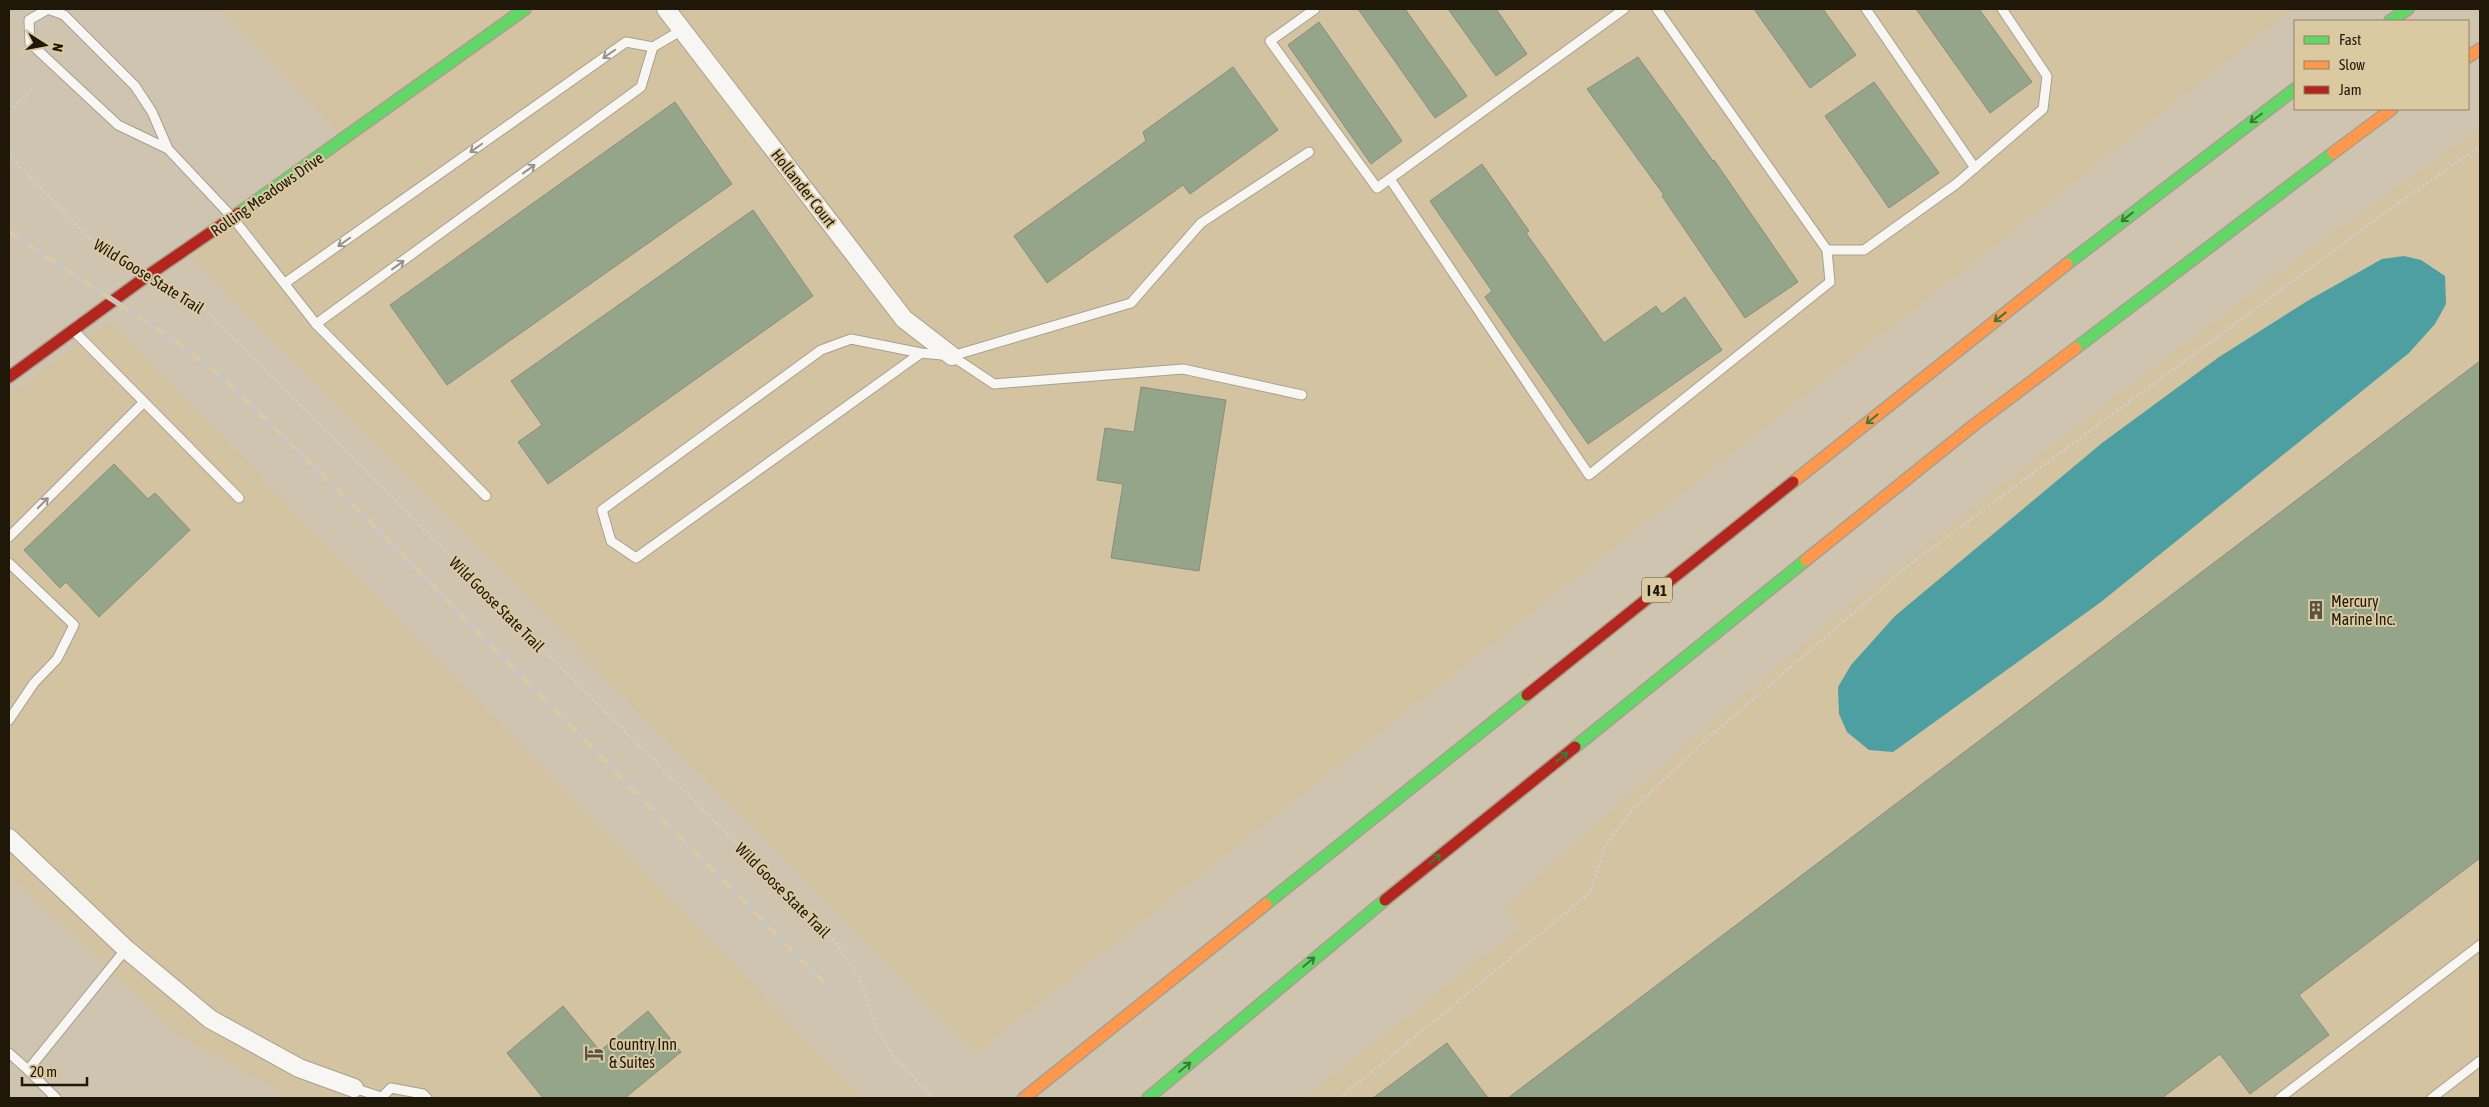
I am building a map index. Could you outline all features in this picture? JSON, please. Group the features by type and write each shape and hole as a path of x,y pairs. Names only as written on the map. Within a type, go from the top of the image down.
{"main road":[{"name":"Rolling Meadows Drive","path":"9,377 147,276 233,218 525,9"},
{"path":"2379,20 2393,9"},
{"path":"2392,20 2408,9"},
{"path":"2469,56 2480,48"},
{"name":"I 41","path":"1024,1098 1947,359 2132,213 2294,90"},
{"path":"1148,1098 1364,916 1974,425 2391,110"}],"street":[{"name":"Hollander Court","path":"666,9 904,319 952,356"},
{"path":"9,838 126,949 210,1019 299,1068 354,1088"}],"lane":[{"path":"1315,9 1270,41 1377,188 1624,9"},
{"path":"1390,179 1589,475 1830,282 1827,250 1657,9"},
{"path":"1866,9 1975,168"},
{"path":"1827,250 1864,250 1956,184 2043,110 2047,76 2002,9"},
{"path":"168,149 118,125 105,113 30,43 29,20 48,10 64,15 135,86 152,112 168,149 233,218 286,283 316,324 486,496"},
{"path":"286,283 626,42 653,47 682,30"},
{"path":"316,324 641,87 653,47"},
{"path":"921,353 636,558 612,541 602,510 821,350 851,339 921,353 952,356 1131,303 1201,223 1309,152"},
{"path":"73,331 239,498"},
{"path":"952,356 994,384 1183,369 1302,395"},
{"path":"9,537 144,402"},
{"path":"9,563 74,625 57,659 34,683 9,720"},
{"path":"2280,1098 2480,944"},
{"path":"28,1070 126,949"},
{"path":"9,1052 56,1098"},
{"path":"2432,1098 2480,1061"},
{"path":"354,1088 383,1097 391,1088 423,1094 428,1098"}],"path":[{"path":"9,112 34,87"},
{"path":"1340,1098 1590,893 1604,849 1630,812 1707,739 1909,564 2379,217 2480,146"},
{"name":"Wild Goose State Trail","path":"9,155 89,238 147,276 204,309 837,944 859,977 876,1027 895,1059 934,1098"}],"shaded area":[{"path":"220,9 2293,9 976,1053 185,252 345,138"},
{"path":"2480,128 2480,1098 1303,1098 1521,927 1504,907 1683,747 1839,614 2054,443 2311,248"},
{"path":"110,321 863,1098 283,1098 277,1090 181,1037 9,875 9,396"}],"water":[{"path":"2404,256 2421,260 2445,276 2446,304 2435,324 2409,353 2101,602 1893,752 1869,750 1847,732 1839,714 1838,687 1851,665 1895,616 2102,443 2219,357 2309,300 2382,259"}],"building":[{"path":"1358,9 1405,9 1467,96 1435,118"},
{"path":"1448,9 1496,9 1527,54 1496,76"},
{"path":"1754,9 1823,9 1856,55 1810,88"},
{"path":"1916,9 1979,9 2032,82 1990,113"},
{"path":"1319,22 1402,141 1371,164 1288,45"},
{"path":"1638,57 1714,160 1798,282 1745,318 1662,196 1664,195 1587,89"},
{"path":"1233,67 1278,130 1190,194 1183,185 1047,283 1014,236 1146,141 1143,132"},
{"path":"1874,82 1939,173 1889,208 1825,116"},
{"path":"675,102 732,184 447,385 390,305"},
{"path":"1482,164 1529,231 1526,233 1604,343 1656,306 1662,314 1685,297 1722,350 1588,444 1485,297 1492,291 1430,201"},
{"path":"753,210 813,296 548,484 518,442 542,425 511,381"},
{"name":"Mercury Marine Inc.","path":"2480,361 2480,858 2299,995 2329,1035 2250,1094 2220,1054 2162,1098 1508,1098"},
{"path":"1141,387 1226,400 1199,571 1111,558 1123,484 1097,480 1105,428 1134,432"},
{"path":"114,464 148,499 155,493 190,530 99,617 66,582 60,588 24,550"},
{"name":"Country Inn & Suites","path":"563,1006 600,1051 648,1011 681,1052 625,1098 543,1098 507,1053"},
{"path":"1447,1043 1488,1098 1373,1098"}],"railway":[{"path":"9,232 177,342 228,382 360,512 825,984"}],"traffic: fast":[{"path":"239,213 525,9"},
{"path":"2392,20 2408,9"},
{"path":"2067,264 2294,90"},
{"path":"2076,348 2333,153"},
{"path":"1575,747 1806,560"},
{"path":"1266,904 1527,695"},
{"path":"1148,1098 1385,900"}],"traffic: slow":[{"path":"2469,56 2480,49"},
{"path":"2333,153 2391,110"},
{"path":"1793,482 2067,264"},
{"path":"1806,560 1974,425 2076,348"},
{"path":"1024,1098 1266,904"}],"traffic: jam":[{"path":"9,377 147,276 239,213"},
{"path":"1527,695 1793,482"},
{"path":"1385,900 1575,747"}],"place":[{"name":"Mercury Marine Inc.","path":"2316,610"},
{"name":"Country Inn & Suites","path":"594,1053"}]}
